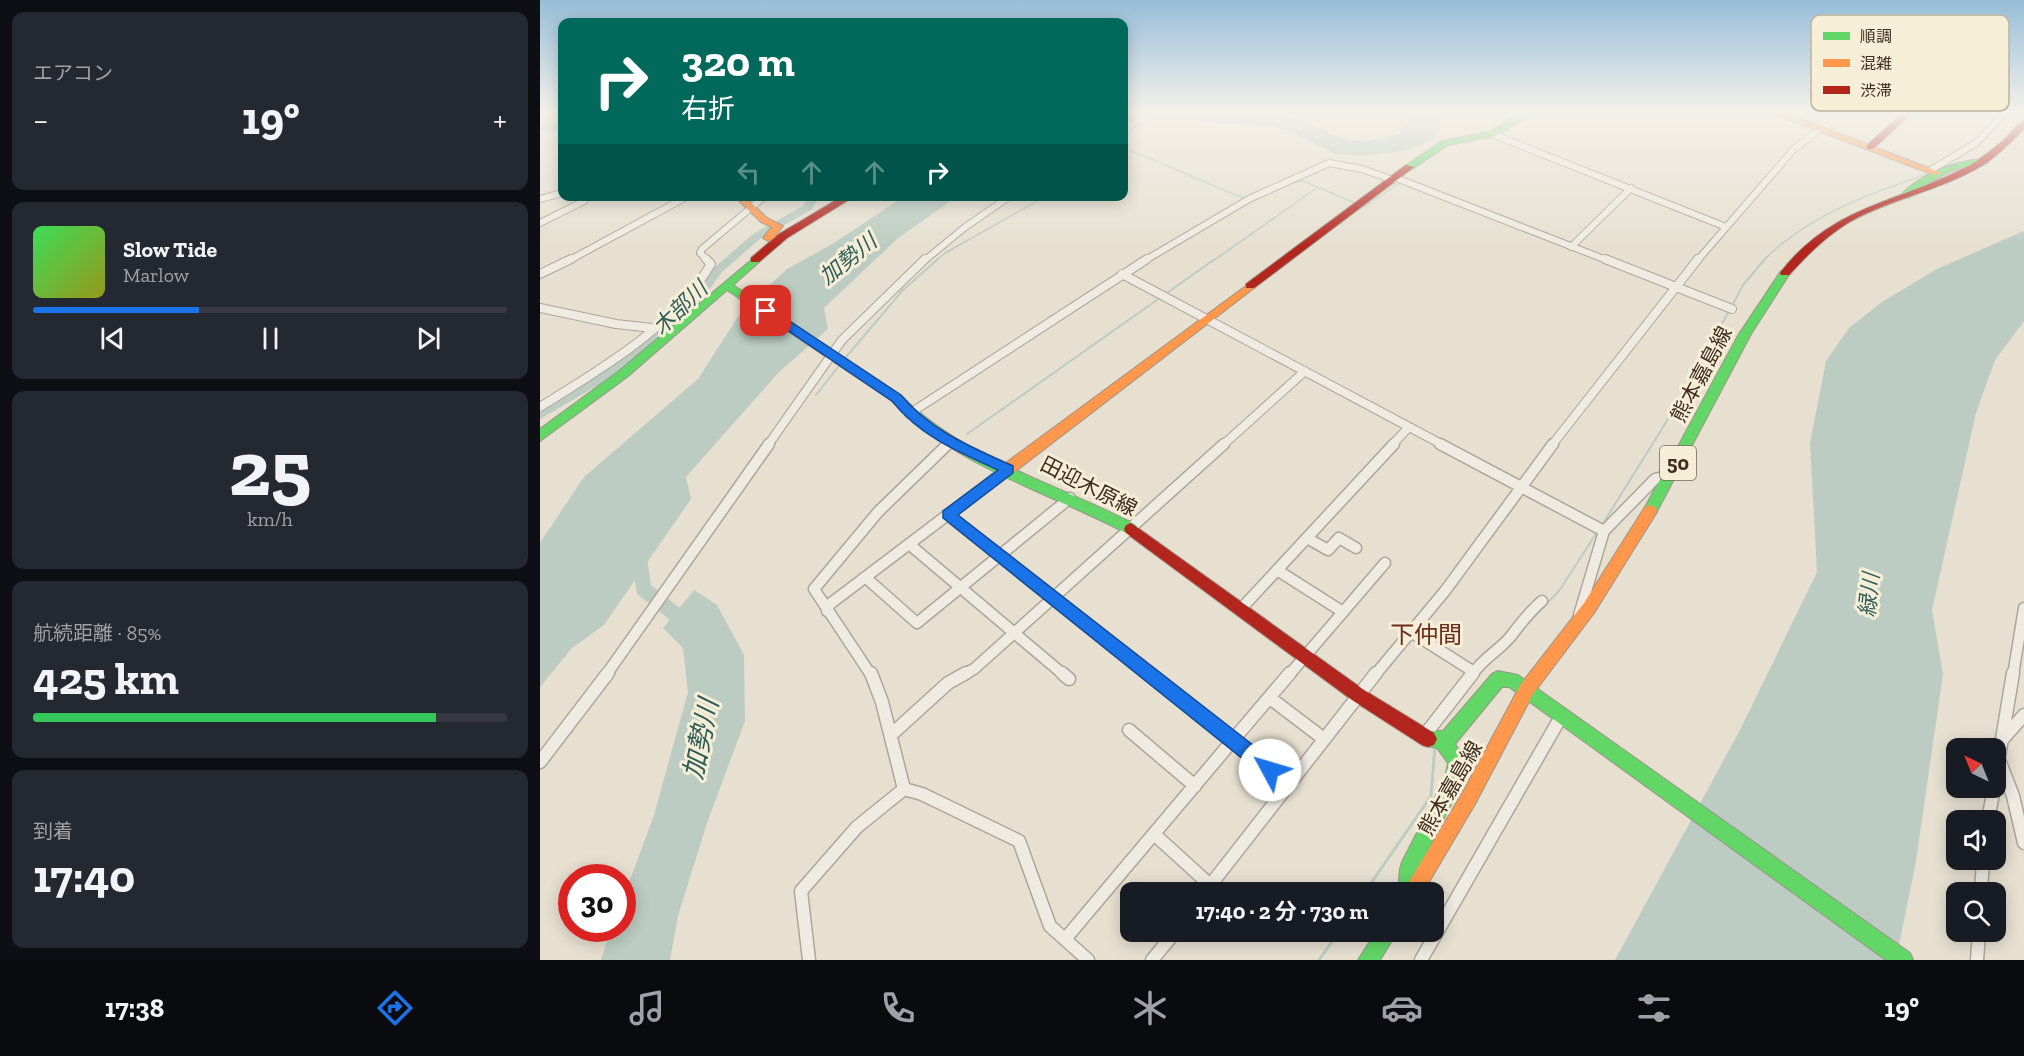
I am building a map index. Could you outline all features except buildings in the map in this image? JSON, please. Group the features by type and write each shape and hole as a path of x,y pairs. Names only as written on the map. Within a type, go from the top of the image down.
{"main road":[{"path":"1008,469 1206,318 1425,157"},
{"path":"1896,157 1934,171"},
{"name":"熊本嘉島線","path":"1418,882 1577,621 1596,597 1671,475 1770,290 1801,253 1840,224 1871,208 1947,180 1992,157"},
{"path":"1905,196 1934,171 1976,161 1983,163"},
{"path":"730,287 727,275 774,224 743,201"},
{"path":"540,436 624,374 730,287 790,231 842,201"},
{"name":"田迎木原線","path":"730,287 896,398 909,414 949,443 1070,498 1129,528 1358,695 1432,739"},
{"path":"1432,739 1447,740 1498,679 1512,680 1903,960"},
{"path":"1408,882 1409,869 1454,780 1457,761 1432,739"},
{"path":"1368,960 1380,942"}],"street":[{"path":"1544,157 1628,190 1630,188 1726,227"},
{"path":"1213,882 1358,695 1445,591 1519,488 1675,286 1787,157"},
{"path":"1934,171 1955,157"},
{"path":"909,414 1122,274 1242,202 1329,163 1362,169 1394,179 1732,309"},
{"path":"1571,247 1628,190"},
{"path":"540,199 558,194"},
{"path":"540,223 584,201"},
{"path":"540,274 586,253 679,201"},
{"path":"540,407 583,381 652,328 690,294 711,264 700,253 702,249 758,201"},
{"path":"540,762 620,657 842,340 896,286 966,226 1003,201"},
{"path":"1122,274 1519,488 1604,531"},
{"path":"540,308 616,324 652,328"},
{"path":"892,734 948,683 974,669 1305,371"},
{"path":"1240,610 1409,427"},
{"path":"904,789 892,734 868,667 827,611 814,589 845,548 923,466 949,443"},
{"path":"827,611 830,604 1008,469"},
{"path":"1577,621 1604,531 1655,479 1671,475"},
{"path":"866,577 917,623 1070,498"},
{"path":"948,514 1288,784"},
{"path":"1307,538 1328,550 1339,538 1356,548"},
{"path":"909,544 1069,679"},
{"path":"1066,938 1385,563"},
{"path":"1277,570 1342,612"},
{"path":"1432,739 1486,656 1510,638 1523,618 1542,601"},
{"path":"2002,738 2024,608"},
{"path":"1411,632 1474,672"},
{"path":"1270,698 1324,739"},
{"path":"2004,738 2024,715"},
{"path":"1420,960 1558,722"},
{"path":"1128,730 1195,786"},
{"path":"2006,778 2013,796 2024,843"},
{"path":"904,789 922,794 1019,841 1050,926 1088,960"},
{"path":"809,960 801,891 857,827 904,789"},
{"path":"1154,834 1201,882"},
{"path":"1152,960 1166,942"},
{"path":"1977,960 1978,942"}],"water":[{"path":"897,201 950,201 897,239 824,308 828,329 779,372 686,477 691,499 604,625 572,648 540,687 540,543 584,477 698,379 741,312 787,269 834,243"},
{"name":"緑川","path":"2024,231 2024,321 1995,360 1976,413 1932,610 1943,674 1916,861 1896,960 1615,960 1740,730 1817,572 1810,443 1826,361 1849,328 1882,302 1937,269"},
{"path":"694,590 717,605 744,655 745,721 707,823 678,916 670,960 601,960 607,942 636,942 636,864 654,815 688,692 683,648 663,628"}],"waterway":[{"path":"1146,157 1245,199"},
{"path":"1938,170 1960,157"},
{"path":"1764,260 1800,230 1820,218 1862,198 1930,173"},
{"path":"1293,182 1303,181 1318,187"},
{"path":"1360,205 1364,207 1401,182"},
{"path":"1213,261 1318,187"},
{"path":"1318,187 1355,203"},
{"name":"木部川","path":"540,414 595,381 643,344 698,296 718,270 757,236 807,208 812,201"},
{"path":"936,261 945,253 1037,201"},
{"path":"846,357 903,290 938,259"},
{"path":"967,434 1215,259"},
{"path":"1732,306 1743,285 1764,260"},
{"path":"1602,525 1678,403 1729,311"},
{"path":"816,395 838,367"},
{"path":"1522,629 1559,591 1597,532"},
{"name":"加勢川","path":"638,551 643,589 690,626"},
{"path":"1372,882 1431,796 1435,746"},
{"path":"1319,960 1332,942"}],"traffic: fast":[{"path":"1409,167 1424,157"},
{"path":"1905,196 1941,172 1962,165 1983,163"},
{"path":"540,436 623,374 755,260"},
{"path":"1650,511 1745,334 1785,273"},
{"path":"726,285 896,398 918,420 944,439 1006,472 1103,514 1131,529"},
{"path":"1428,739 1447,740 1498,679 1512,680 1903,960"},
{"path":"1408,882 1409,869 1454,780 1457,761 1442,740"},
{"path":"1368,960 1380,942"}],"traffic: slow":[{"path":"1894,157 1937,173"},
{"path":"743,201 764,220 778,226 768,238"},
{"path":"1008,469 1250,286"},
{"path":"1418,882 1469,798 1527,689 1589,608 1650,511"}],"traffic: jam":[{"path":"1785,273 1827,232 1849,219 1871,208 1944,180 1989,157"},
{"path":"1250,286 1409,167"},
{"path":"755,260 783,236 842,201"},
{"path":"1131,529 1358,695 1428,739"}],"district":[{"name":"下仲間","path":"1426,634"}],"route":[{"path":"766,311 903,402 909,414 942,439 1008,469 948,514 1270,770"}]}
